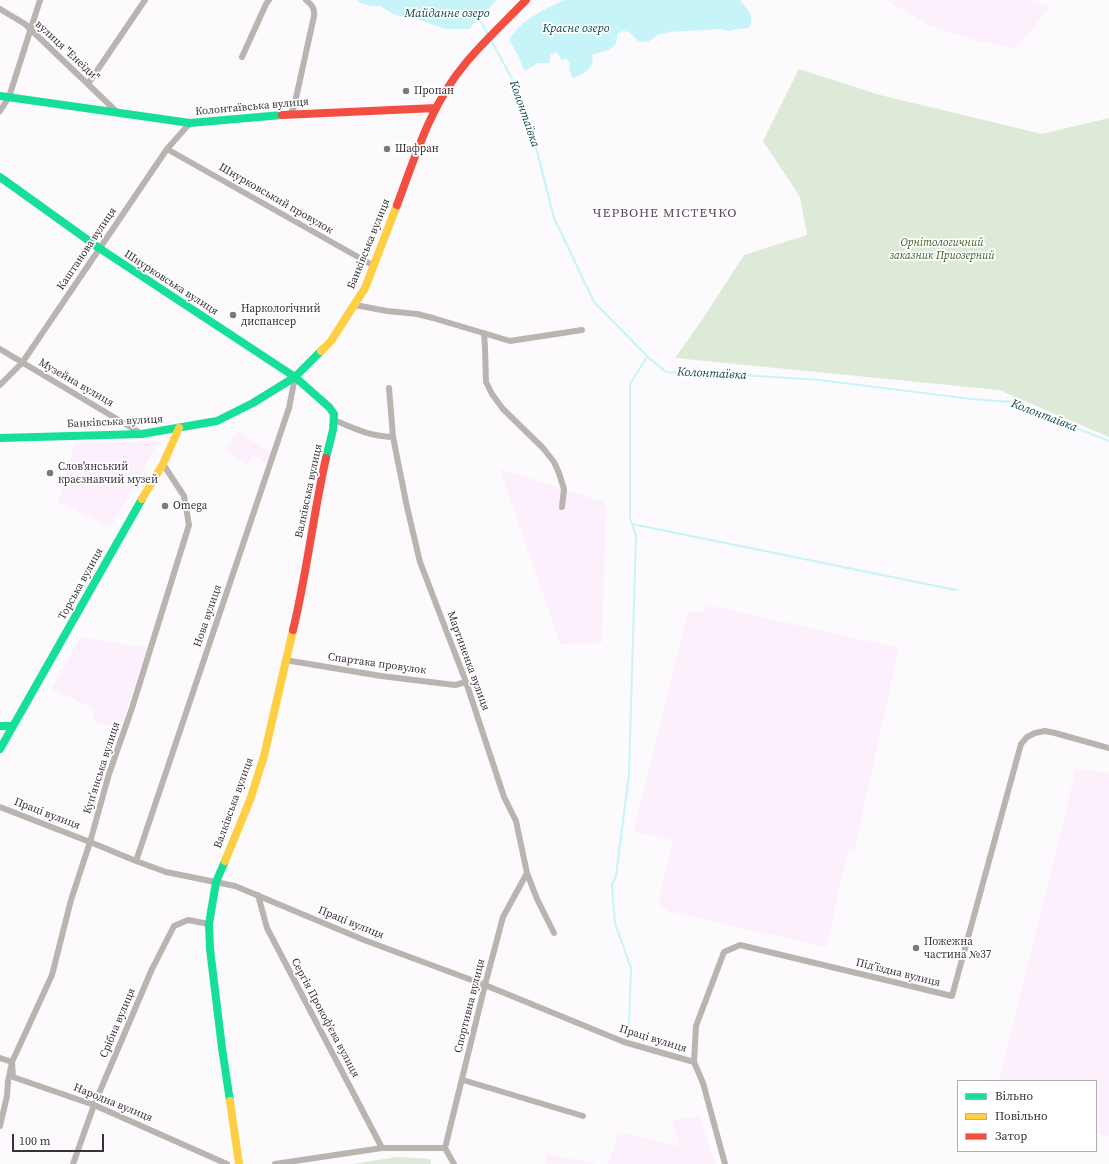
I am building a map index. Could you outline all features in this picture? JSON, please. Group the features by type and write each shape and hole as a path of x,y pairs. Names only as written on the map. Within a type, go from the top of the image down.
{"street":[{"path":"0,111 9,97 40,0"},
{"path":"88,84 145,0"},
{"path":"242,57 268,0"},
{"path":"290,114 294,107 315,11 306,0"},
{"name":"Банківська вулиця","path":"0,438 142,434 217,421 253,403 295,377 331,341 365,288 420,145 436,108 450,85 465,64 526,0"},
{"name":"вулиця \"Енеїди\"","path":"0,9 25,24 117,112"},
{"name":"Колонтаївська вулиця","path":"0,96 117,112 190,124 290,114 436,108"},
{"name":"Каштанова вулиця","path":"0,385 22,363 167,149 190,124"},
{"name":"Шнурковський провулок","path":"167,149 374,266"},
{"name":"Шнурковська вулиця","path":"0,177 99,248 295,377 329,407 334,414 334,420"},
{"path":"355,305 387,311 417,314 454,323 510,341 582,330"},
{"path":"484,332 486,382 492,394 503,409 543,448 554,462 564,488 562,507"},
{"name":"Музейна вулиця","path":"0,349 142,434"},
{"name":"Нова вулиця","path":"136,861 289,408 295,377"},
{"name":"Мартиненка вулиця","path":"388,388 393,437 420,562 466,682 504,797 516,821 527,874 537,899 554,933"},
{"path":"334,420 365,433 393,437"},
{"name":"Валківська вулиця","path":"239,1164 222,1048 210,949 209,924 216,882 250,800 264,756 285,660 302,593 320,485 334,420"},
{"name":"Торська вулиця","path":"0,749 162,464 180,428"},
{"name":"Куп’янська вулиця","path":"0,1126 7,1096 12,1062 52,975 71,900 90,842 109,774 132,708 189,525 184,496 162,464"},
{"name":"Спартака провулок","path":"285,660 411,680 455,685 466,682"},
{"path":"0,726 13,726"},
{"name":"Під’їздна вулиця","path":"694,1062 696,1026 724,952 740,945 952,996 1021,744 1027,737 1035,733 1045,731 1109,748"},
{"name":"Праці вулиця","path":"0,807 166,872 235,886 364,940 485,985 624,1042 694,1062"},
{"name":"Спортивна вулиця","path":"445,1148 503,917 527,874"},
{"name":"Сергія Прокоф’єва вулиця","path":"258,895 267,928 382,1148"},
{"name":"Срібна вулиця","path":"73,1164 94,1105 152,969 174,926 188,920 209,924"},
{"path":"0,1058 12,1062"},
{"name":"Народна вулиця","path":"12,1062 13,1077 94,1105 227,1164"},
{"path":"694,1062 703,1083 725,1164"},
{"path":"463,1080 583,1116"},
{"path":"275,1164 382,1148 445,1148 454,1164"}],"shaded area":[{"path":"886,0 1028,0 1051,6 1016,48 979,41 931,26"},
{"path":"238,431 272,454 266,463 253,455 247,465 225,450"},
{"path":"159,441 111,527 58,502 75,443"},
{"path":"500,469 606,503 602,643 560,644"},
{"path":"707,605 899,648 854,852 848,851 826,947 667,911 661,905 659,898 673,840 634,831 688,611 705,611"},
{"path":"80,637 147,648 120,729 92,721 95,709 52,689"},
{"path":"1076,769 1109,773 1109,1137 1097,1132 1097,1080 999,1080"},
{"path":"699,1116 716,1164 608,1164 619,1133 680,1146 672,1121"},
{"path":"546,1154 596,1164 546,1164"}],"green space":[{"name":"Орнiтологичний заказник Приозерний","path":"799,69 880,95 1042,134 1109,118 1109,437 999,390 675,358 702,320 744,255 807,235 800,197 763,141"},
{"path":"397,1157 430,1159 431,1164 353,1164"}],"water":[{"name":"Майданне озеро","path":"357,0 497,0 469,29 445,29 420,20 393,14 380,6 371,6 360,3"},
{"name":"Красне озеро","path":"564,0 740,0 750,13 752,20 749,28 730,31 720,29 669,32 657,35 648,42 638,41 629,32 623,31 617,34 616,43 613,47 606,51 592,55 593,59 590,67 581,75 573,78 569,70 570,64 566,59 561,60 556,52 551,54 549,63 538,63 525,71 509,40 526,21"}],"waterway":[{"name":"Колонтаївка","path":"480,17 479,19 489,36"},
{"name":"Колонтаївка","path":"491,40 511,77 536,147 554,218 594,302 648,357 666,372 712,373 819,380 971,399 1012,402 1109,441"},
{"path":"629,1025 631,968 615,923 612,884 616,876 629,774 636,536 630,518 630,384 647,357"},
{"path":"632,524 956,590"}],"traffic: fast":[{"path":"0,96 190,123 282,115"},
{"path":"0,177 99,248 295,377 329,407 334,414 333,430 326,458"},
{"path":"0,438 142,434 217,421 253,403 295,377 321,351"},
{"path":"0,749 142,499"},
{"path":"0,726 13,726"},
{"path":"225,861 216,882 209,924 210,949 230,1101"}],"traffic: slow":[{"path":"321,351 331,341 365,288 397,205"},
{"path":"142,499 163,464 179,428"},
{"path":"225,861 250,800 264,756 293,630"},
{"path":"230,1101 239,1164"}],"traffic: jam":[{"path":"397,205 417,150 433,114 453,80 472,56 526,0"},
{"path":"282,115 436,108"},
{"path":"293,630 326,458"}],"place":[{"name":"Пропан","path":"406,91"},
{"name":"Шафран","path":"387,149"},
{"name":"Наркологічний диспансер","path":"233,315"},
{"name":"Слов'янський краєзнавчий музей","path":"50,473"},
{"name":"Omega","path":"165,506"},
{"name":"Пожежна частина №37","path":"916,948"}],"district":[{"name":"ЧЕРВОНЕ МІСТЕЧКО","path":"665,214"}]}
